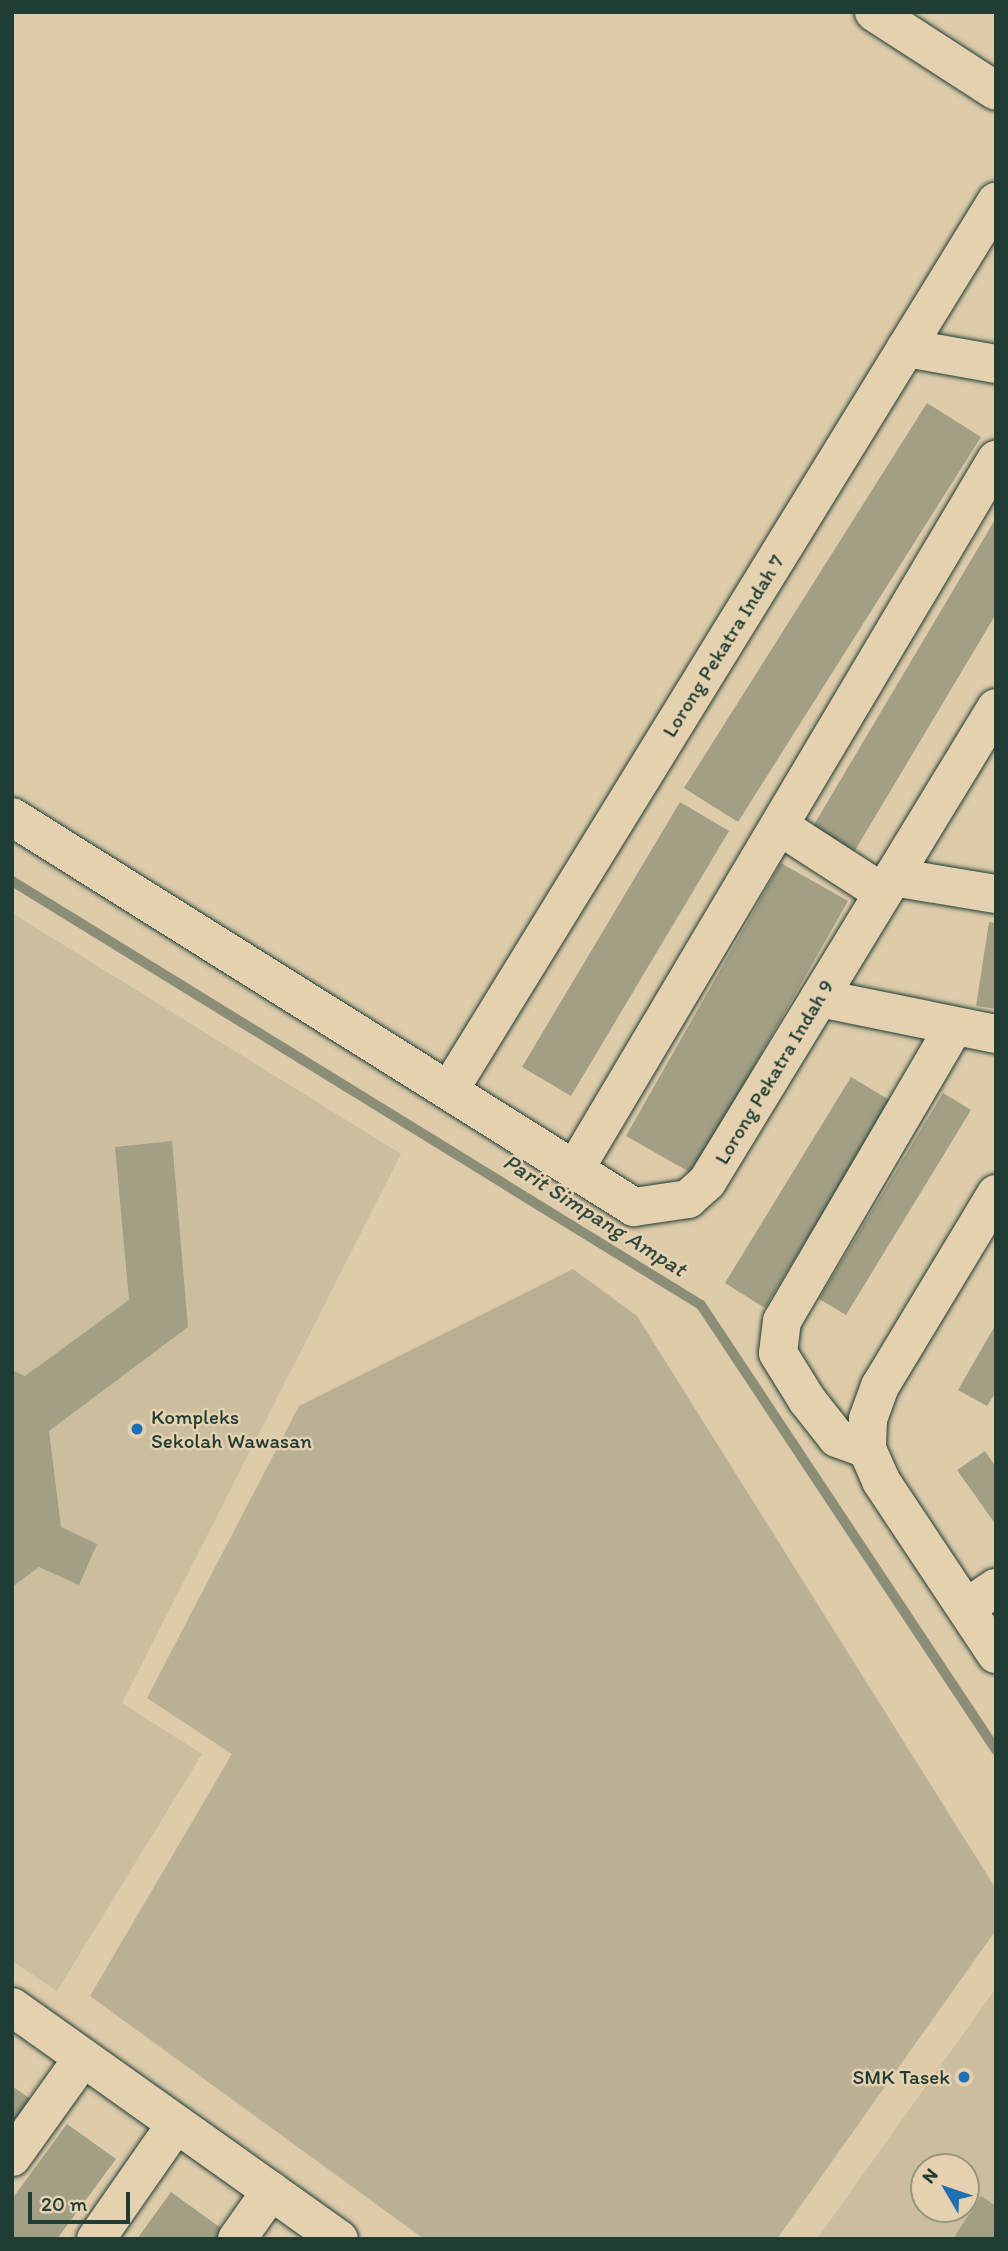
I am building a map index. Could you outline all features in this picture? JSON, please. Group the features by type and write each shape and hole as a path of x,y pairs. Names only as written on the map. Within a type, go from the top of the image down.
{"street":[{"path":"874,12 996,91"},
{"name":"Lorong Pekatra Indah 7","path":"450,1089 996,202"},
{"path":"906,348 996,363"},
{"path":"575,1169 781,827 996,460"},
{"name":"Lorong Pekatra Indah 9","path":"12,817 450,1089 634,1207 688,1199 707,1182 888,885 979,765 996,708"},
{"path":"781,827 888,885 996,894"},
{"path":"818,998 996,1034"},
{"path":"867,1450 837,1438 807,1400 779,1353 782,1321 954,1027"},
{"path":"996,1194 880,1386 868,1419 867,1450 881,1481 981,1598 996,1654"},
{"path":"12,2007 339,2239"},
{"path":"12,2157 83,2058"},
{"path":"96,2239 176,2124"},
{"path":"237,2239 271,2191"}],"shaded area":[{"name":"Kompleks Sekolah Wawasan","path":"12,913 401,1154 122,1703 202,1754 57,1991 12,1961"},
{"path":"573,1269 637,1316 996,1889 996,1930 777,2239 424,2239 90,1996 232,1754 147,1698 299,1406"},
{"name":"SMK Tasek","path":"996,1988 996,2239 817,2239"}],"building":[{"path":"927,403 981,437 738,822 684,788"},
{"path":"996,518 996,614 854,852 812,828"},
{"path":"680,802 729,831 571,1096 522,1067"},
{"path":"781,863 848,901 693,1174 626,1136"},
{"path":"989,922 996,923 996,1009 976,1006"},
{"path":"851,1077 891,1101 765,1308 725,1283"},
{"path":"943,1093 971,1110 846,1315 819,1299"},
{"path":"172,1141 188,1327 49,1431 61,1527 97,1544 79,1585 39,1567 12,1587 12,1370 25,1376 129,1300 115,1147"},
{"path":"996,1324 996,1392 987,1406 958,1390"},
{"path":"985,1451 996,1467 996,1525 957,1470"},
{"path":"12,2086 36,2103 12,2136"},
{"path":"67,2124 116,2159 57,2239 12,2239 12,2199"},
{"path":"171,2192 225,2231 219,2239 137,2239"},
{"path":"980,2198 996,2206 996,2239 953,2239 963,2223 980,2223"}],"waterway":[{"name":"Parit Simpang Ampat","path":"12,881 701,1305 996,1750"}],"place":[{"name":"Kompleks Sekolah Wawasan","path":"137,1429"},
{"name":"SMK Tasek","path":"964,2077"}]}
